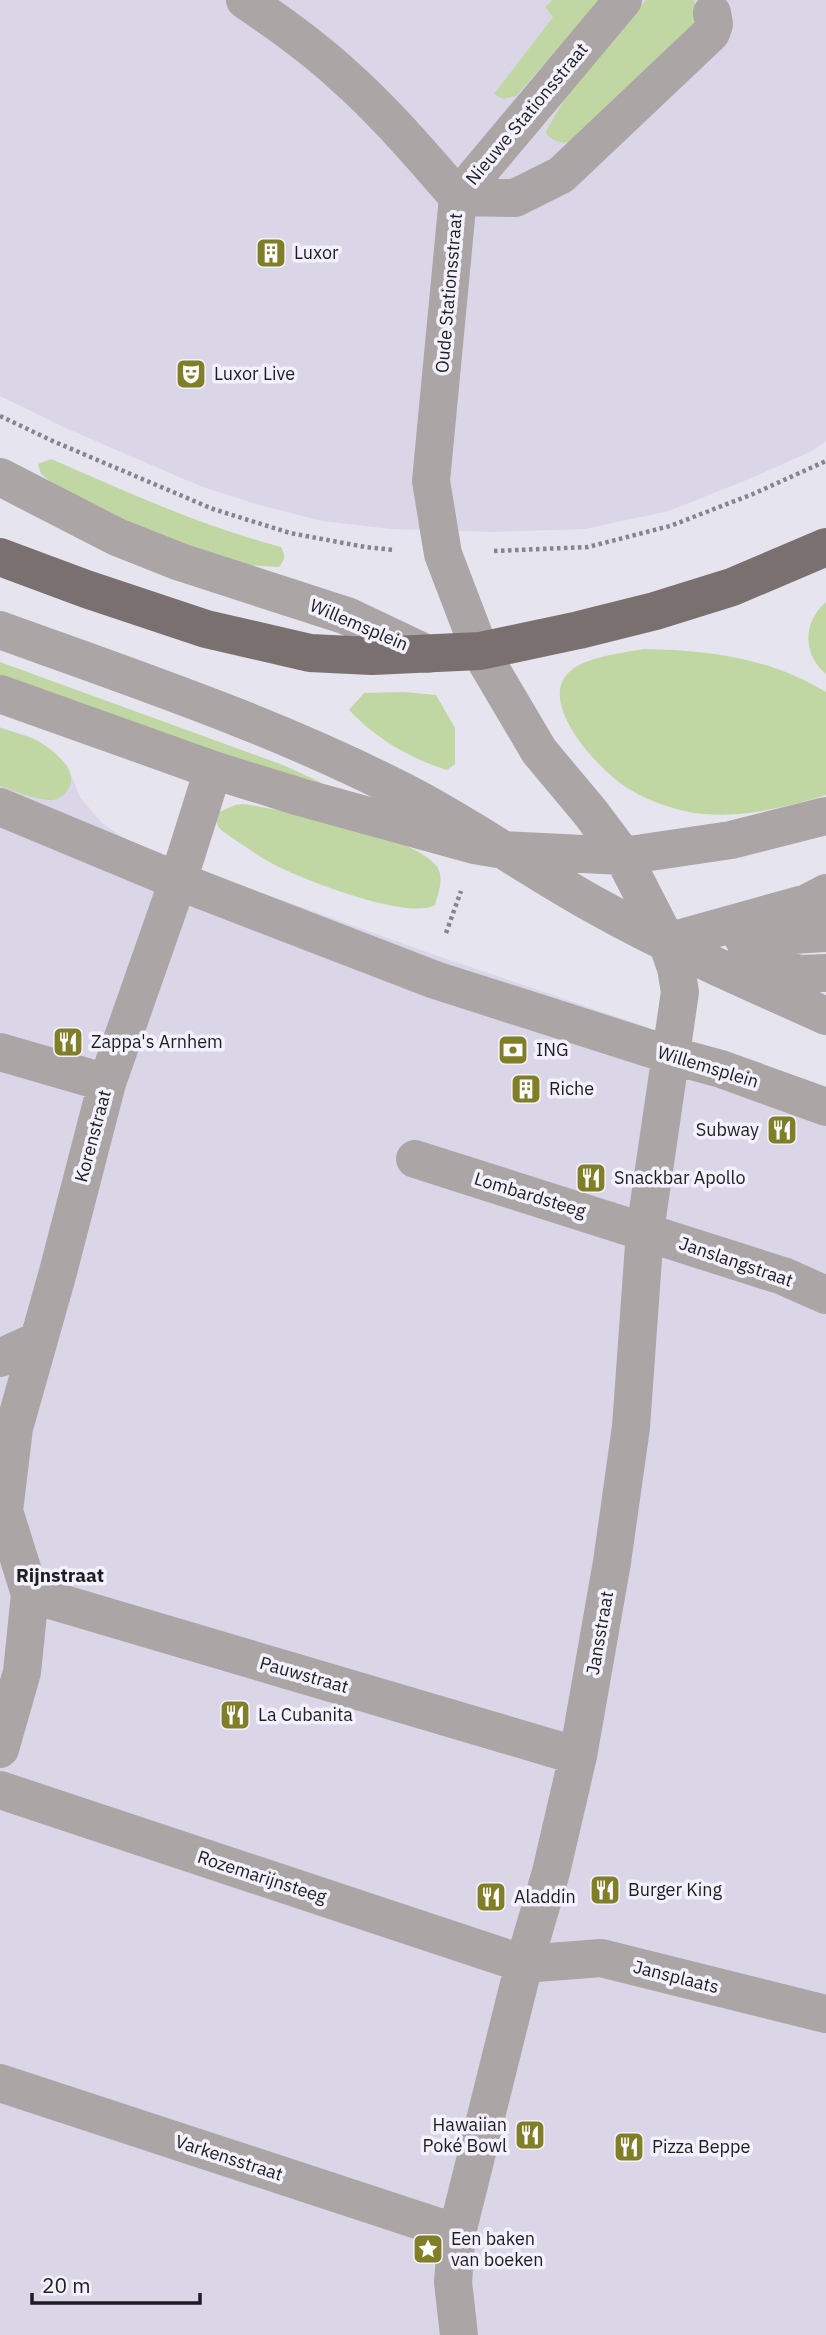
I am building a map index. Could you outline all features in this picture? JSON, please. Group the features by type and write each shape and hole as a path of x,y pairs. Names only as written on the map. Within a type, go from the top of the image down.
{"main road":[{"path":"427,654 480,650 655,611 732,587 826,547"},
{"name":"Willemsplein","path":"0,557 206,629 310,653 372,656 427,654"}],"street":[{"name":"Oude Stationsstraat","path":"245,0 285,27 344,75 405,137 458,197 431,481 443,554"},
{"name":"Nieuwe Stationsstraat","path":"458,197 623,0"},
{"name":"Nieuwe Stationsstraat","path":"458,197 515,198 561,176 711,33 714,24 712,13"},
{"name":"Willemsplein","path":"0,477 117,537 180,562 347,616 427,654"},
{"name":"Willemsplein","path":"443,554 480,650 539,751 623,856 667,942 676,968 680,992 672,1038"},
{"path":"0,630 283,735 407,794 601,909 826,1016"},
{"path":"0,694 213,770 300,797 474,845 503,850 623,856 732,840 826,816"},
{"name":"Korenstraat","path":"6,1529 14,1428 107,1083 178,881 213,770"},
{"name":"Willemsplein","path":"0,807 178,881 435,980 672,1038 721,1069 826,1107"},
{"path":"667,942 807,904 826,893"},
{"path":"667,942 826,933"},
{"path":"667,942 800,974 826,973"},
{"path":"764,988 826,999"},
{"name":"Jansstraat","path":"459,2335 453,2282 457,2233 579,1756 612,1562 631,1427 645,1231 672,1038"},
{"path":"0,1052 107,1083"},
{"name":"Lombardsteeg","path":"415,1159 645,1231"},
{"name":"Janslangstraat","path":"645,1231 783,1276 826,1295"},
{"path":"0,1358 39,1340"},
{"path":"0,1749 22,1672 30,1594 6,1529"},
{"name":"Pauwstraat","path":"30,1594 579,1756"},
{"name":"Rozemarijnsteeg","path":"0,1790 524,1964"},
{"name":"Jansplaats","path":"524,1964 601,1958 826,2014"},
{"name":"Varkensstraat","path":"0,2083 457,2233"}],"path":[{"path":"0,416 213,509 290,533 365,547 443,554 588,547 670,526 753,494 826,461"}],"shaded area":[{"path":"0,0 826,0 826,441 812,451 669,511 585,529 494,532 391,529 322,521 200,486 70,430 0,396"},
{"path":"0,727 34,739 52,750 67,765 80,797 102,823 125,839 223,879 432,954 826,1088 826,2335 0,2335"}],"green space":[{"path":"552,0 601,0 516,96 503,99 494,94 553,17 545,7"},
{"path":"646,0 694,0 701,24 574,142 560,142 550,138 546,131 569,92"},
{"path":"51,459 193,519 281,547 284,560 279,567 247,565 211,557 74,501 41,474 38,464"},
{"path":"826,602 826,674 813,657 808,638 813,619"},
{"path":"644,649 692,651 738,658 783,671 826,692 826,795 761,811 727,815 694,813 660,804 617,781 577,737 561,703 561,687 568,673 583,663 604,656"},
{"path":"0,662 283,765 320,782 322,786 319,790 0,675"},
{"path":"404,692 436,695 455,728 455,764 447,770 394,746 370,730 349,710 364,693"},
{"path":"0,728 39,741 61,760 71,775 71,783 61,797 48,800 0,786"},
{"path":"243,804 348,826 405,845 426,856 440,873 435,905 421,908 378,903 328,887 271,863 221,830 218,825 219,812"}],"place":[{"name":"Luxor","path":"271,253"},
{"name":"Luxor Live","path":"191,374"},
{"name":"Zappa's Arnhem","path":"68,1042"},
{"name":"ING","path":"513,1050"},
{"name":"Riche","path":"526,1089"},
{"name":"Subway","path":"782,1130"},
{"name":"Snackbar Apollo","path":"591,1178"},
{"name":"La Cubanita","path":"235,1715"},
{"name":"Burger King","path":"605,1890"},
{"name":"Aladdin","path":"491,1897"},
{"name":"Hawaiian Poké Bowl","path":"530,2135"},
{"name":"Pizza Beppe","path":"629,2147"},
{"name":"Een baken van boeken","path":"428,2249"}],"district":[{"name":"Rijnstraat","path":"60,1575"}]}
